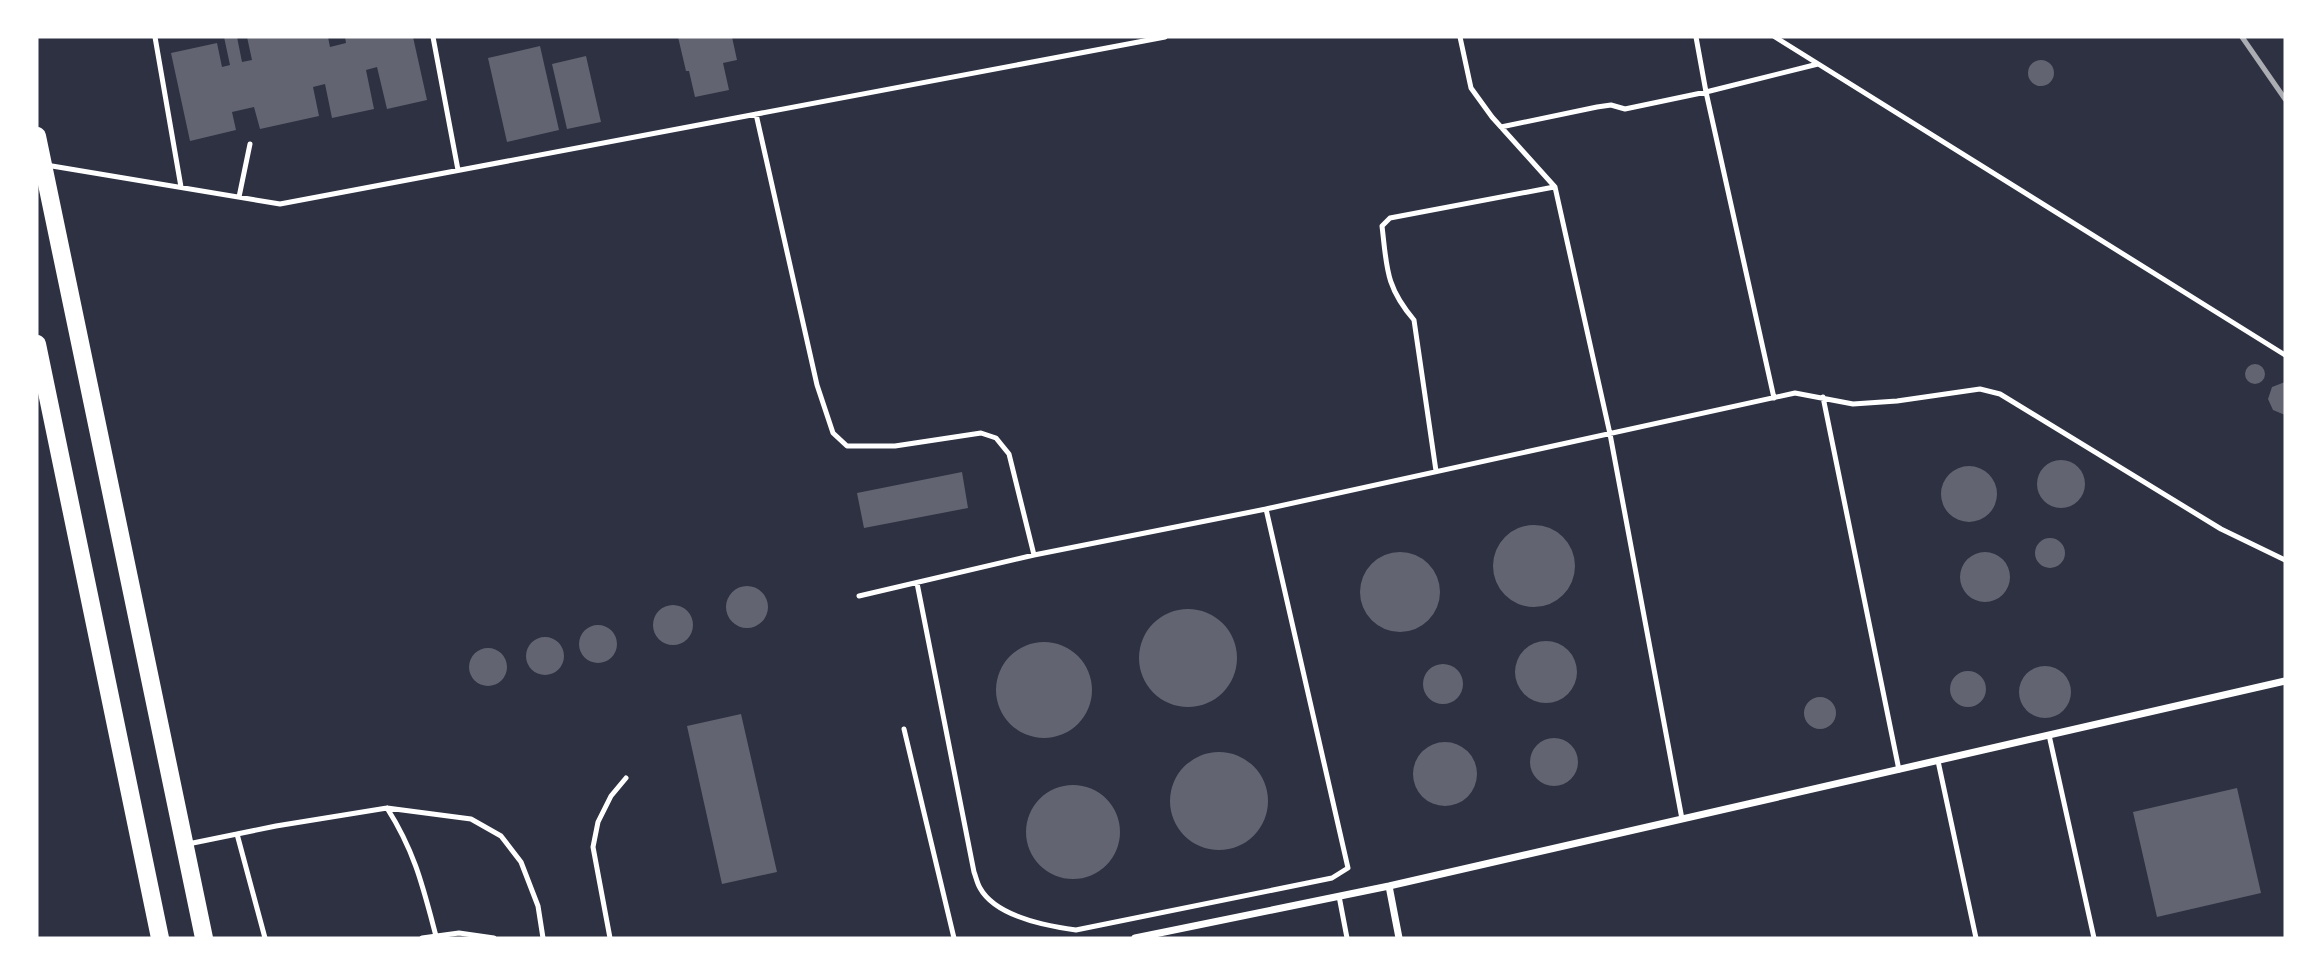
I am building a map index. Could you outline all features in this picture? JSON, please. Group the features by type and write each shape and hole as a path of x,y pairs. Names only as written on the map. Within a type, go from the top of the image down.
{"main road":[{"path":"37,135 40,164 204,938"},
{"path":"37,344 160,938"}],"street":[{"path":"1135,938 1156,936 1389,886 2285,681"},
{"path":"1389,886 1399,938"}],"lane":[{"path":"155,37 181,187"},
{"path":"433,37 458,170"},
{"path":"40,164 280,204 1165,37"},
{"path":"1460,37 1471,88 1501,127 1555,187 1610,434 1682,819"},
{"path":"1696,37 1774,398"},
{"path":"1775,37 2285,355"},
{"path":"1501,127 1597,107 1611,105 1625,109 1818,64"},
{"path":"756,114 817,385 833,433 847,446 895,446 981,433 996,438 1009,454 1034,555"},
{"path":"239,197 250,144"},
{"path":"1436,471 1413,320 1400,304 1390,284 1382,226 1390,218 1555,187"},
{"path":"859,596 1034,555 1266,509 1795,393 1853,404 1897,401 1980,389 2000,394 2221,529 2285,560"},
{"path":"1823,397 1899,770"},
{"path":"917,583 974,872 979,887 989,900 1013,915 1052,927 1076,930 1332,878 1348,868 1266,509"},
{"path":"904,729 954,938"},
{"path":"2049,735 2094,938"},
{"path":"1938,761 1976,938"},
{"path":"610,938 593,847 598,822 611,796 626,778"},
{"path":"184,844 387,808 471,819 501,836 521,862 538,906 543,938"},
{"path":"387,808 405,837 421,877 436,936"},
{"path":"237,834 265,938"},
{"path":"1339,896 1347,938"},
{"path":"422,938 459,933 494,938"}],"building":[{"path":"224,37 237,37 242,62 252,60 247,37 328,37 330,47 346,43 345,37 413,37 427,100 387,109 377,67 366,70 374,109 332,118 325,84 313,87 319,116 260,129 254,107 232,112 236,130 190,141 171,53 217,43 222,67 230,65"},
{"path":"678,37 732,37 737,60 723,63 729,90 695,97"},
{"path":"540,46 559,130 507,142 488,58"},
{"path":"586,56 601,122 567,129 552,64"},
{"path":"2041,60 2050,64 2054,73 2050,82 2041,86 2032,82 2028,73 2032,64"},
{"path":"2255,364 2262,367 2265,374 2262,381 2255,384 2248,381 2245,374 2248,367"},
{"path":"2285,382 2285,415 2273,410 2268,399 2272,387"},
{"path":"2061,460 2078,467 2085,484 2078,501 2061,508 2044,501 2037,484 2044,467"},
{"path":"1963,466 1975,466 1985,470 1993,478 1997,494 1993,510 1985,518 1975,522 1963,522 1953,518 1945,510 1941,500 1941,488 1945,478 1953,470"},
{"path":"962,472 968,508 864,528 857,493"},
{"path":"1534,525 1550,528 1563,537 1572,550 1575,566 1572,582 1563,595 1550,604 1534,607 1518,604 1505,595 1496,582 1493,566 1496,550 1505,537 1518,528"},
{"path":"2050,538 2061,542 2065,553 2061,564 2050,568 2039,564 2035,553 2039,542"},
{"path":"1400,552 1415,555 1428,564 1437,577 1440,592 1437,607 1428,620 1415,629 1400,632 1385,629 1372,620 1363,607 1360,592 1363,577 1372,564 1385,555"},
{"path":"1985,552 2003,559 2010,577 2003,595 1985,602 1967,595 1960,577 1967,559"},
{"path":"747,586 762,592 768,607 762,622 747,628 732,622 726,607 732,592"},
{"path":"673,605 681,606 687,611 692,617 692,633 687,639 681,644 673,645 665,644 659,639 654,633 653,625 654,617 659,611 665,606"},
{"path":"1188,609 1207,613 1222,624 1233,639 1237,658 1233,677 1222,692 1207,703 1188,707 1169,703 1154,692 1143,677 1139,658 1143,639 1154,624 1169,613"},
{"path":"598,625 611,631 617,644 611,657 598,663 585,657 579,644 585,631"},
{"path":"545,637 559,642 564,656 559,670 545,675 531,670 526,656 531,642"},
{"path":"1546,641 1568,650 1577,672 1568,694 1546,703 1524,694 1515,672 1524,650"},
{"path":"1044,642 1062,646 1078,656 1088,672 1092,690 1088,708 1078,724 1062,734 1044,738 1026,734 1010,724 1000,708 996,690 1000,672 1010,656 1026,646"},
{"path":"488,648 501,654 507,667 501,680 488,686 475,680 469,667 475,654"},
{"path":"1443,664 1457,670 1463,684 1457,698 1443,704 1429,698 1423,684 1429,670"},
{"path":"2045,666 2064,673 2071,692 2064,711 2045,718 2026,711 2019,692 2026,673"},
{"path":"1968,671 1981,676 1986,689 1981,702 1968,707 1955,702 1950,689 1955,676"},
{"path":"1820,697 1831,702 1836,713 1831,724 1820,729 1809,724 1804,713 1809,702"},
{"path":"741,714 777,872 722,884 687,726"},
{"path":"1554,738 1571,745 1578,762 1571,779 1554,786 1537,779 1530,762 1537,745"},
{"path":"1445,742 1457,744 1468,751 1475,762 1475,786 1468,797 1457,804 1445,806 1433,804 1422,797 1415,786 1413,774 1415,762 1422,751 1433,744"},
{"path":"1219,752 1238,756 1254,766 1264,782 1268,801 1264,820 1254,836 1238,846 1219,850 1200,846 1184,836 1174,820 1170,801 1174,782 1184,766 1200,756"},
{"path":"1073,785 1091,789 1106,799 1116,814 1120,832 1116,850 1106,865 1091,875 1073,879 1055,875 1040,865 1030,850 1026,832 1030,814 1040,799 1055,789"},
{"path":"2237,788 2261,893 2157,917 2133,812"}],"railway":[{"path":"2242,37 2285,99"}]}
